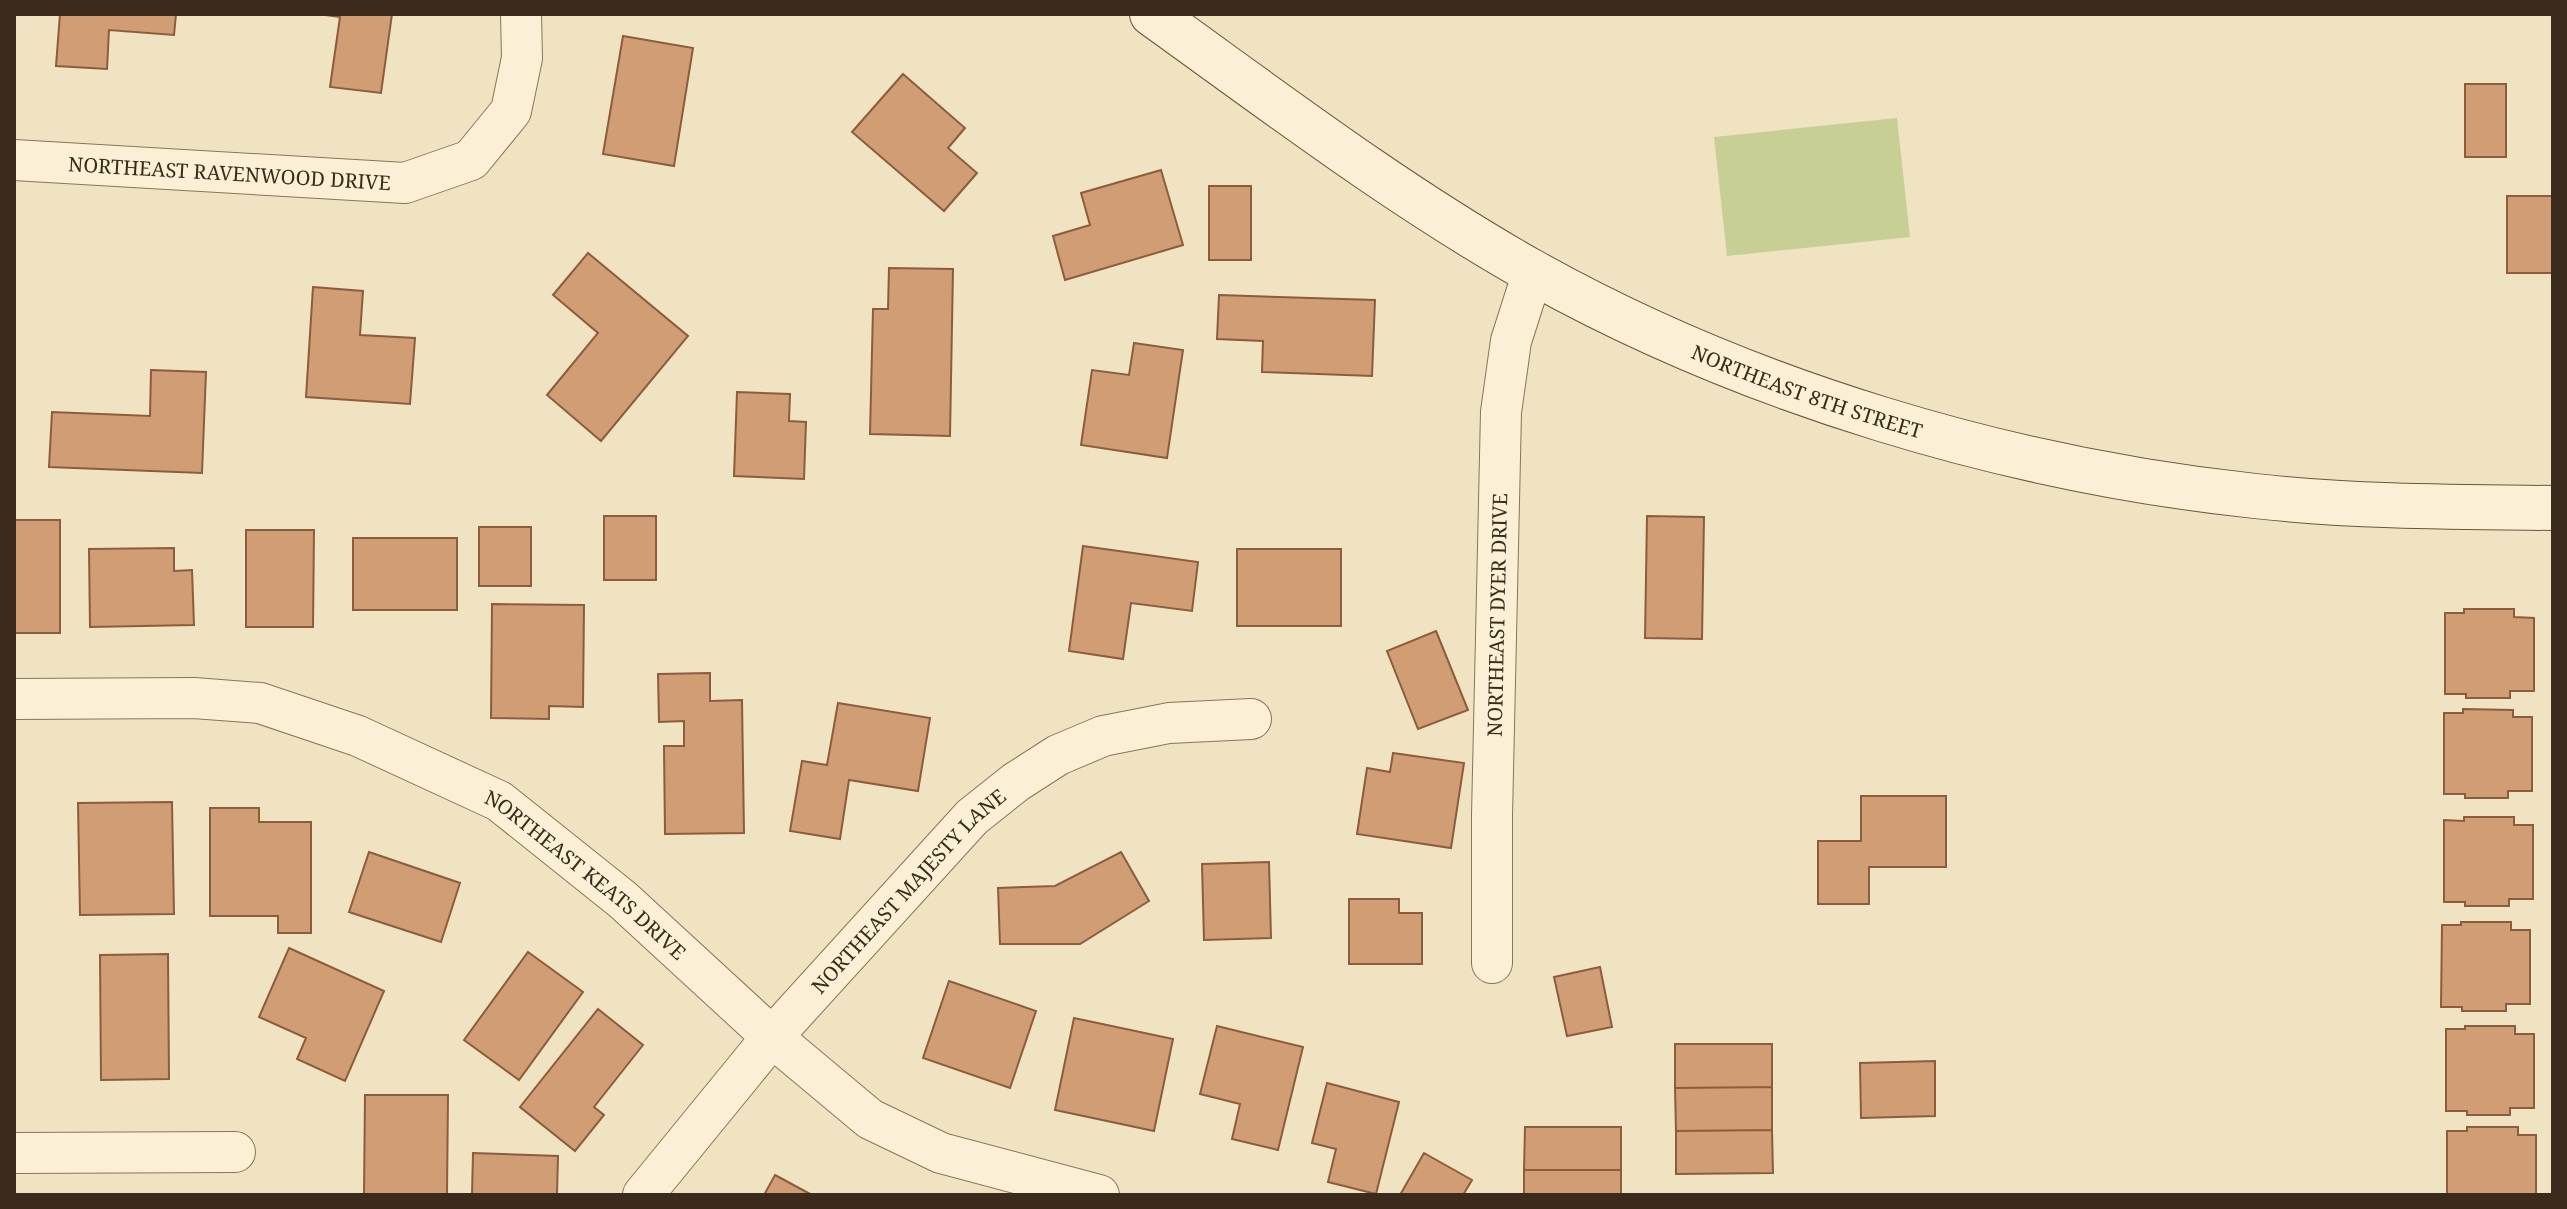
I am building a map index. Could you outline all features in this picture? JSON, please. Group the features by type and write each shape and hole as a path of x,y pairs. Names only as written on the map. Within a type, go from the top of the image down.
{"main road":[{"name":"NORTHEAST 8TH STREET","path":"1152,14 1412,199 1533,272 1664,338 1822,400 1914,429 2109,476 2257,497 2393,505 2553,508"}],"street":[{"name":"NORTHEAST RAVENWOOD DRIVE","path":"14,160 405,183 471,160 511,111 522,58 521,14"},
{"name":"NORTHEAST DYER DRIVE","path":"1492,963 1492,800 1501,412 1511,341 1533,272"},
{"name":"NORTHEAST KEATS DRIVE","path":"14,699 194,698 260,703 358,736 499,801 623,900 772,1037 870,1119 941,1153 1099,1195"},
{"name":"NORTHEAST MAJESTY LANE","path":"643,1195 772,1037 972,817 1016,782 1058,755 1103,736 1169,723 1251,719"},
{"path":"14,1153 235,1152"}],"green space":[{"path":"1897,118 1910,237 1727,256 1714,137"}],"building":[{"path":"60,14 176,14 174,35 109,30 107,69 56,66"},
{"path":"318,14 392,14 381,93 330,87 340,17"},
{"path":"623,36 693,48 674,166 603,154"},
{"path":"903,74 965,128 948,148 977,173 944,211 852,132"},
{"path":"2465,84 2506,84 2506,157 2465,157"},
{"path":"1161,170 1183,245 1065,280 1053,236 1090,225 1081,193"},
{"path":"1209,186 1251,186 1251,260 1209,260"},
{"path":"2507,196 2553,196 2553,273 2507,273"},
{"path":"588,253 688,336 601,441 547,395 598,333 553,295"},
{"path":"889,268 953,269 950,436 870,434 873,309 888,309"},
{"path":"313,287 363,291 360,335 415,338 410,404 306,397"},
{"path":"1219,295 1375,300 1372,376 1262,372 1263,341 1217,339"},
{"path":"1134,343 1183,350 1167,458 1081,445 1092,370 1129,375"},
{"path":"151,370 206,372 202,473 49,467 52,412 150,416"},
{"path":"737,392 790,394 789,421 806,422 804,479 734,476"},
{"path":"604,516 656,516 656,580 604,580"},
{"path":"1647,516 1704,517 1702,639 1645,638"},
{"path":"14,520 60,520 60,633 14,633"},
{"path":"479,527 531,527 531,586 479,586"},
{"path":"246,530 314,530 313,627 246,627"},
{"path":"353,538 457,538 457,610 353,610"},
{"path":"1083,546 1198,562 1192,611 1131,603 1123,659 1069,651"},
{"path":"174,548 174,571 192,570 194,625 90,627 89,549"},
{"path":"1237,549 1341,549 1341,626 1237,626"},
{"path":"492,604 584,605 583,707 549,706 549,719 491,718"},
{"path":"2464,609 2514,609 2514,617 2534,618 2534,691 2510,691 2510,698 2466,698 2466,694 2445,694 2445,613 2464,613"},
{"path":"1436,631 1468,710 1418,729 1387,651"},
{"path":"710,673 710,701 742,700 744,833 665,834 664,746 684,746 684,721 659,722 658,674"},
{"path":"838,703 930,718 918,791 849,780 840,839 790,831 802,761 827,765"},
{"path":"2463,709 2513,710 2513,717 2532,717 2532,791 2508,791 2508,798 2465,798 2465,794 2444,794 2444,713 2463,713"},
{"path":"1393,753 1464,763 1451,848 1357,834 1367,768 1390,772"},
{"path":"1861,796 1946,796 1946,867 1869,867 1869,904 1818,904 1818,841 1861,841"},
{"path":"172,802 174,914 80,915 78,803"},
{"path":"210,808 259,808 259,822 311,822 311,933 278,933 278,916 210,916"},
{"path":"2464,817 2514,817 2514,825 2533,825 2533,899 2509,899 2509,906 2465,906 2465,902 2444,902 2444,820 2464,821"},
{"path":"369,852 460,883 441,942 349,912"},
{"path":"1121,852 1149,901 1080,944 1000,944 998,888 1055,886"},
{"path":"1269,862 1271,938 1204,940 1202,864"},
{"path":"1349,899 1399,899 1399,913 1422,913 1422,964 1349,964"},
{"path":"2461,922 2511,922 2511,930 2530,930 2530,1004 2506,1004 2506,1011 2462,1011 2462,1007 2441,1007 2442,925 2461,925"},
{"path":"289,948 384,991 345,1081 297,1059 306,1038 259,1017"},
{"path":"528,952 583,992 519,1080 464,1040"},
{"path":"168,954 169,1079 101,1080 100,955"},
{"path":"1600,967 1612,1027 1567,1036 1554,977"},
{"path":"949,981 1036,1011 1010,1088 923,1058"},
{"path":"598,1009 643,1045 594,1107 604,1115 575,1151 520,1107"},
{"path":"1074,1018 1173,1039 1154,1131 1055,1110"},
{"path":"1217,1026 1303,1047 1278,1150 1232,1139 1240,1104 1200,1094"},
{"path":"2465,1026 2515,1026 2515,1034 2534,1034 2534,1108 2510,1108 2510,1115 2467,1115 2467,1111 2446,1111 2446,1029 2465,1029"},
{"path":"1675,1044 1772,1044 1772,1087 1675,1088"},
{"path":"1935,1061 1935,1116 1861,1118 1860,1063"},
{"path":"1327,1083 1399,1102 1376,1194 1328,1182 1336,1149 1312,1143"},
{"path":"1772,1087 1772,1130 1676,1131 1675,1088"},
{"path":"365,1095 448,1095 447,1195 364,1195"},
{"path":"1525,1127 1621,1127 1621,1170 1524,1170"},
{"path":"2467,1127 2518,1127 2518,1135 2536,1135 2536,1195 2447,1195 2447,1131 2467,1131"},
{"path":"1772,1130 1773,1173 1676,1174 1676,1131"},
{"path":"473,1153 558,1156 557,1195 472,1195"},
{"path":"1424,1153 1472,1180 1463,1195 1400,1195"},
{"path":"1524,1170 1621,1170 1621,1195 1524,1195"},
{"path":"775,1175 812,1195 764,1195"}]}
